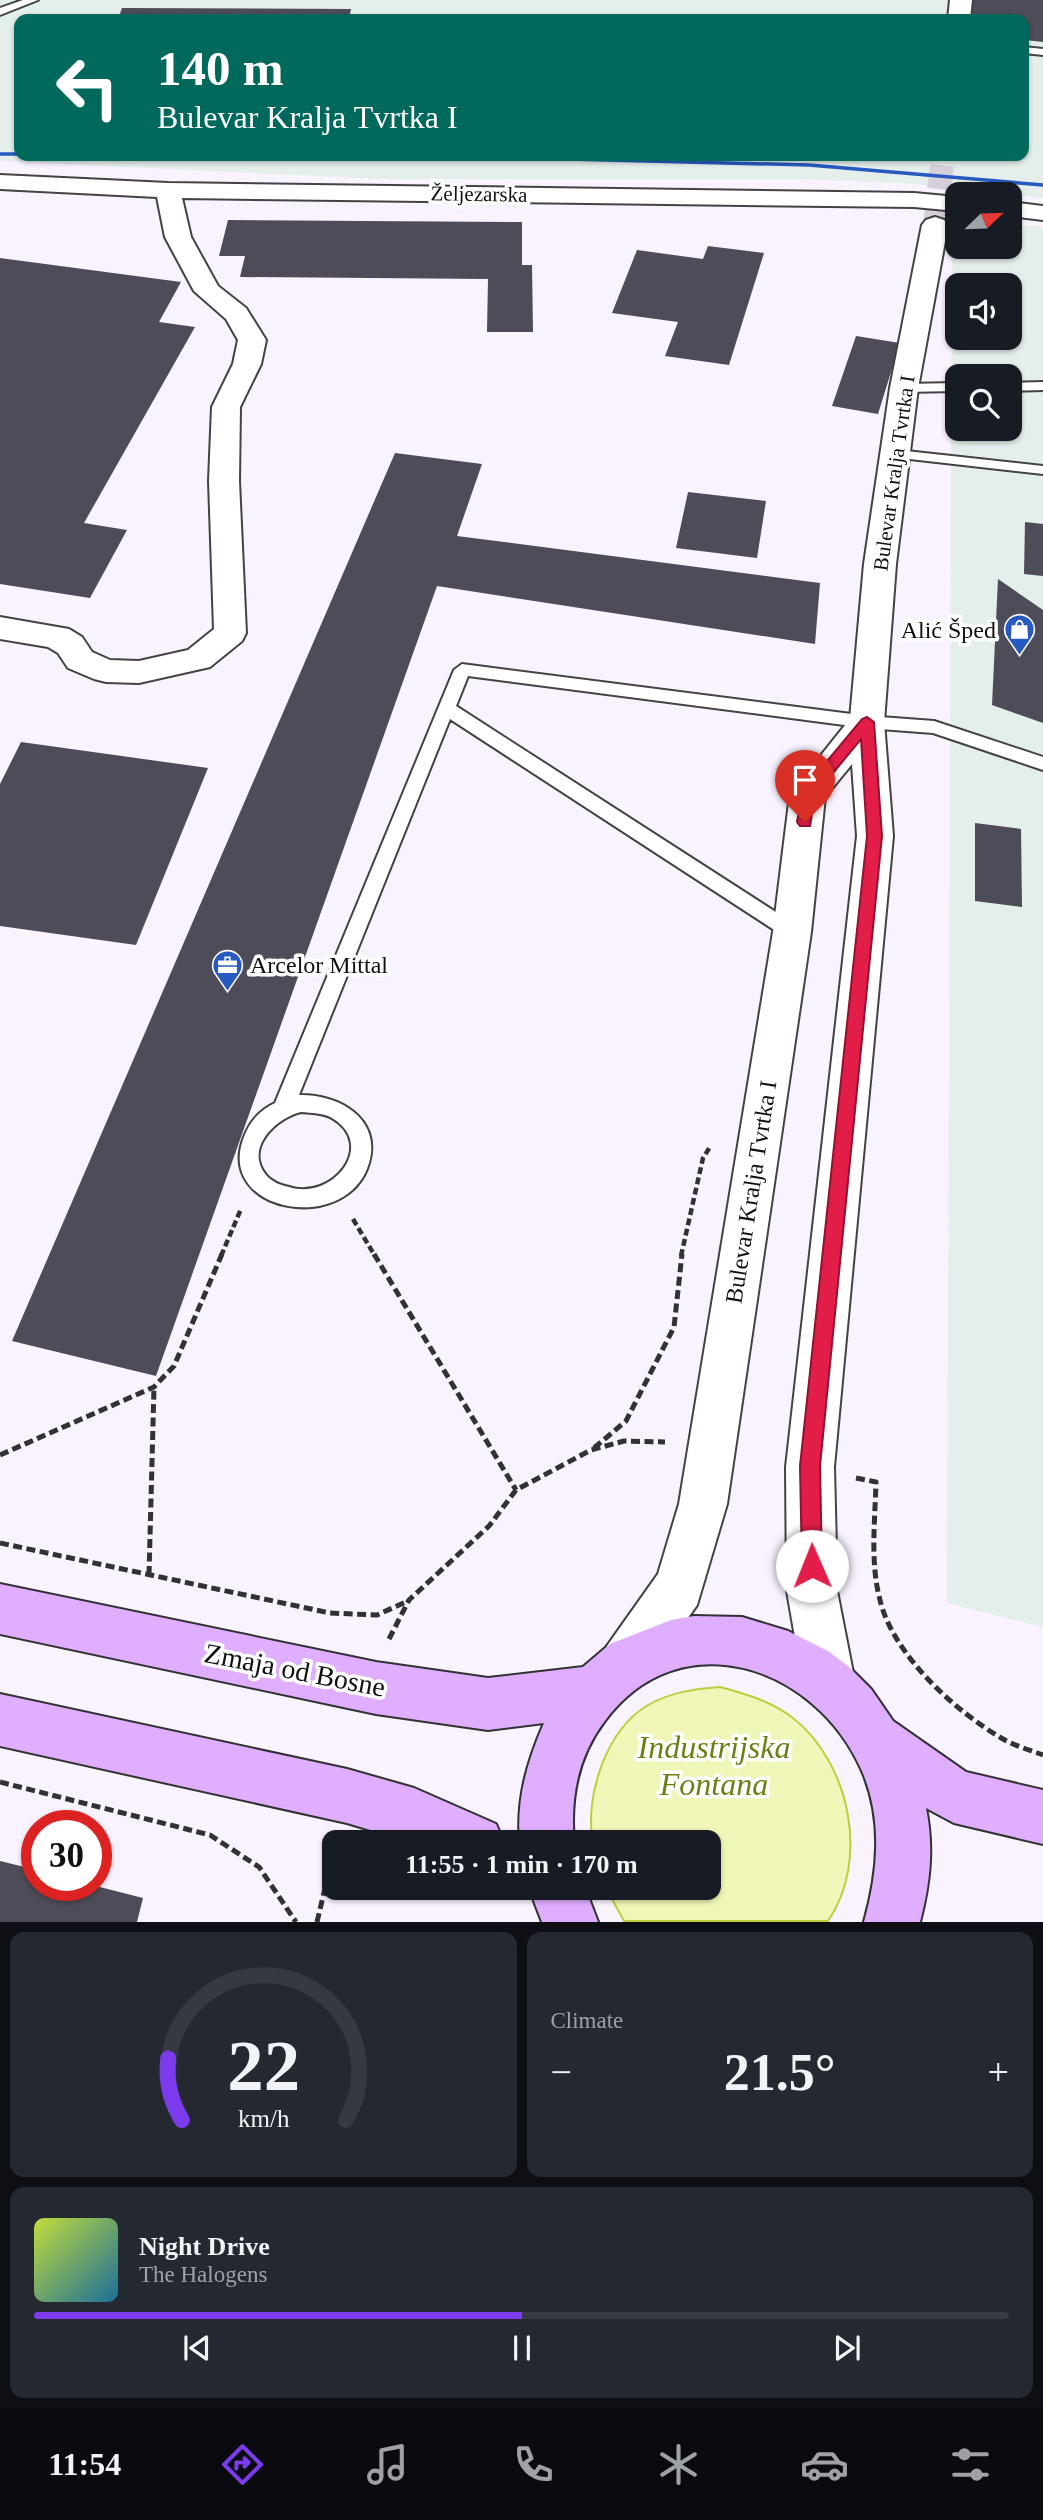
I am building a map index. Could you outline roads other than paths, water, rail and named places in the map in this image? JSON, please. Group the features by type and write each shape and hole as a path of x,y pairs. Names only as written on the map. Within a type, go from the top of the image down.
{"main road":[{"name":"Zmaja od Bosne","path":"0,1609 376,1688 488,1704 609,1678 673,1643 726,1638 780,1652 829,1683 854,1710 875,1740 897,1791 905,1846 899,1902 892,1922"},
{"path":"547,1830 549,1784 565,1734 609,1678"},
{"path":"0,1720 347,1796 414,1815 448,1830"},
{"name":"Zmaja od Bosne","path":"875,1740 954,1796 1043,1817"}],"street":[{"name":"Željezarska","path":"0,182 168,190 914,200 945,203"},
{"path":"0,628 57,637 70,645 80,660 106,671 139,672 198,659 230,633 224,481 226,407 247,364 252,340 237,314 207,291 178,237 168,190"},
{"path":"1022,210 1043,213"},
{"name":"Bulevar Kralja Tvrtka I","path":"829,1683 812,1591 810,1466 875,836 867,722 880,564 904,388 935,225"},
{"name":"Bulevar Kralja Tvrtka I","path":"609,1678 679,1587 703,1504 792,932 808,794 867,722"}],"lane":[{"path":"0,12 33,0"},
{"path":"1022,387 1043,386"},
{"path":"904,388 945,387"},
{"path":"897,454 1043,470"},
{"path":"283,1108 301,1103 320,1103 338,1108 352,1118 362,1140 360,1164 351,1179 337,1191 318,1199 299,1201 273,1193 255,1176 249,1161 250,1146 257,1130 268,1117 283,1108 462,670 867,722 934,727 1043,764"},
{"path":"447,709 792,932"}],"water":[{"name":"Industrijska Fontana","path":"720,1687 776,1707 793,1718 813,1737 828,1760 840,1786 848,1814 850,1842 848,1870 841,1897 828,1921 624,1921 613,1900 721,1900 721,1830 592,1830 595,1786 601,1766 620,1731 633,1716 648,1705 692,1690"}],"tunnel":[{"path":"935,225 942,161"}],"railway":[{"path":"0,154 14,154"},
{"path":"646,161 809,165 1043,185"}],"place":[{"name":"Alić Šped","path":"1019,657"},
{"name":"Arcelor Mittal","path":"227,992"}]}
